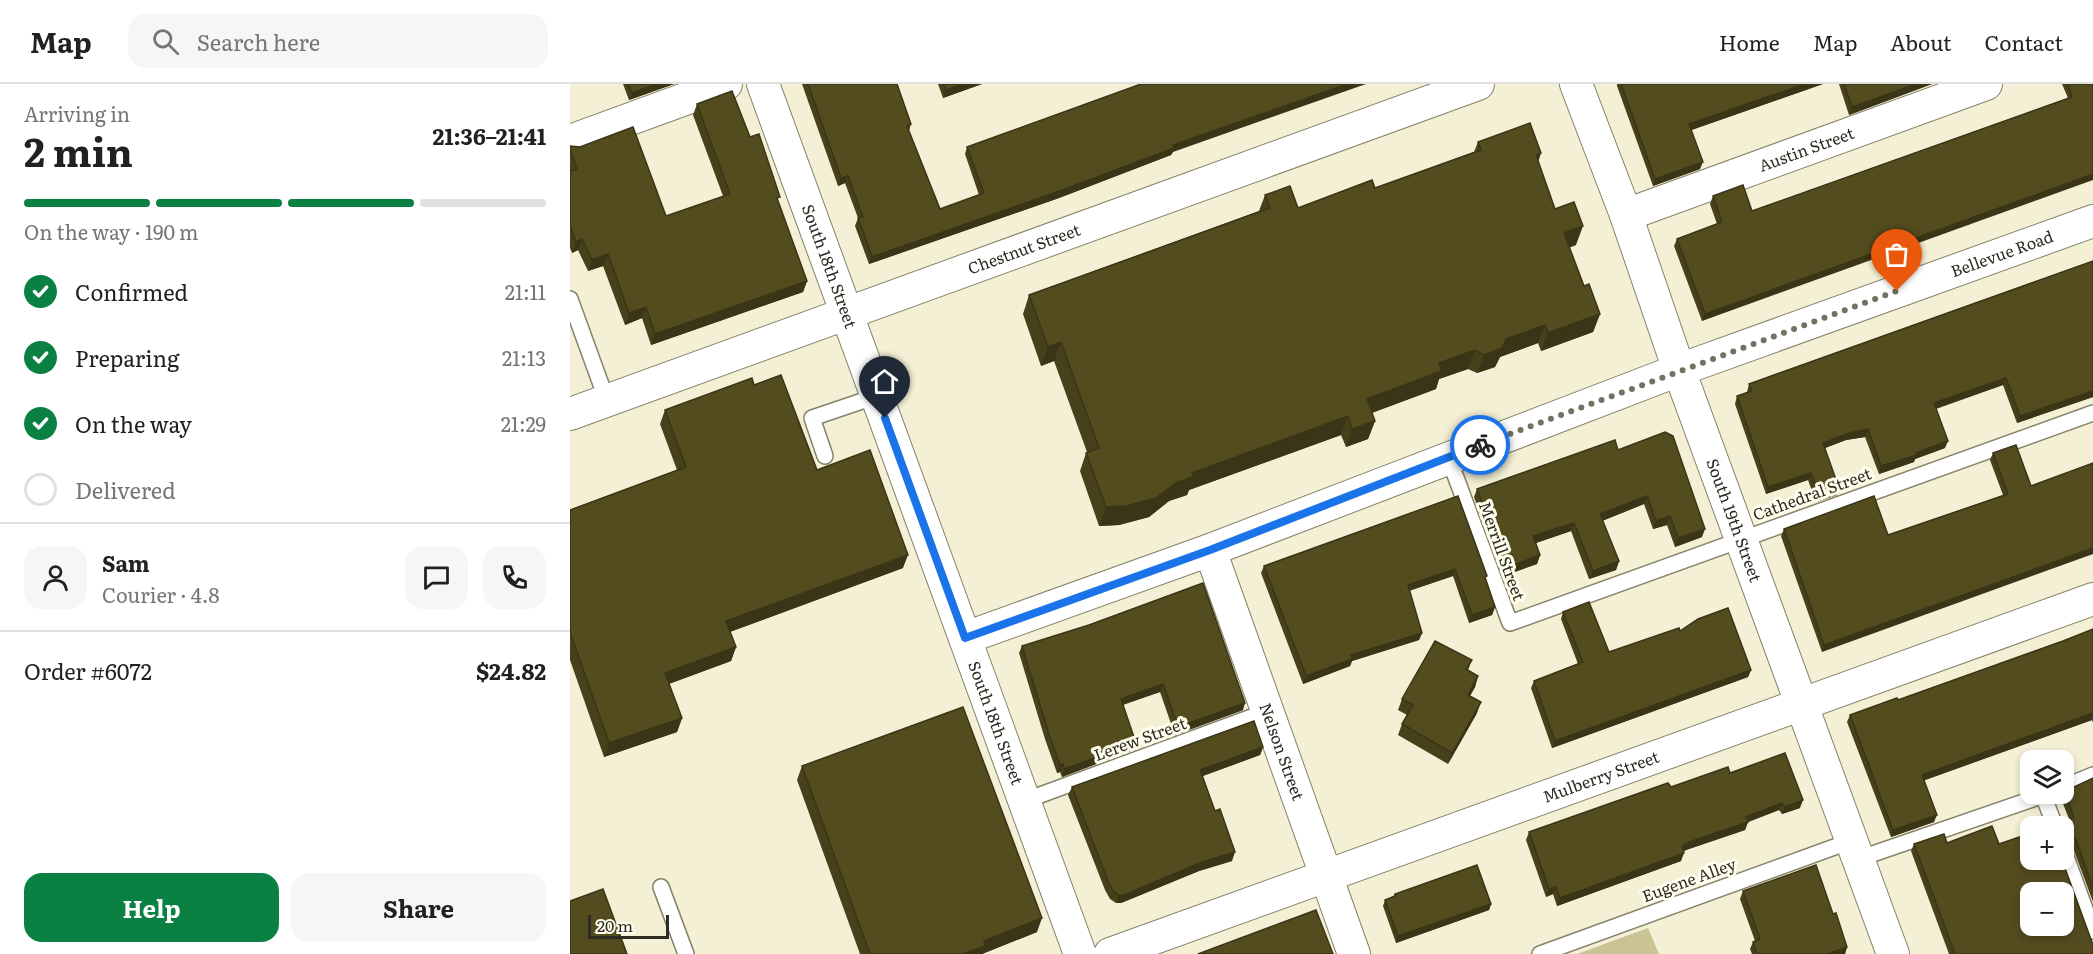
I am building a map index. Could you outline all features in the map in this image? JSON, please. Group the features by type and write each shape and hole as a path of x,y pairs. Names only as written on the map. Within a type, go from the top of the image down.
{"street":[{"path":"570,141 726,84"},
{"name":"South 18th Street","path":"763,84 1080,954"},
{"name":"Chestnut Street","path":"570,414 1478,84"},
{"name":"South 19th Street","path":"1576,84 1626,215 1679,369 1893,954"},
{"name":"Austin Street","path":"1626,215 1986,84"},
{"name":"Bellevue Road","path":"965,638 1210,550 1448,456 1679,369 2093,221"},
{"name":"Nelson Street","path":"1210,550 1354,954"},
{"name":"Mulberry Street","path":"1110,954 2093,599"}],"lane":[{"path":"570,299 607,401"},
{"path":"825,456 812,418 877,396"},
{"name":"Cathedral Street","path":"1510,624 1741,538 2093,412"},
{"name":"Merrill Street","path":"1448,456 1510,624"},
{"name":"Lerew Street","path":"1024,801 1268,711"},
{"path":"2074,783 2093,776"},
{"name":"Eugene Alley","path":"1540,954 1854,850 2020,801"},
{"path":"2071,870 2093,931"},
{"path":"661,887 686,954"}],"shaded area":[{"path":"1648,928 1659,954 1577,954"}],"building":[{"path":"628,84 656,84 632,93"},
{"path":"808,84 897,84 911,124 907,126 940,209 984,193 967,147 1141,84 1347,84 1173,145 1174,148 1062,190 872,257 858,218 863,217 848,176 841,178"},
{"path":"943,84 963,84 946,90"},
{"path":"1621,84 1805,84 1689,124 1703,162 1655,179"},
{"path":"1844,84 1916,84 1852,107"},
{"path":"2068,84 2093,84 2093,174 1705,314 1677,239 1722,222 1713,196 1743,185 1752,211 2072,97"},
{"path":"732,91 750,137 759,134 780,197 777,198 807,281 655,334 646,307 629,313 608,254 592,260 582,239 576,242 570,225 570,171 577,169 570,146 580,147 633,127 666,216 730,194 697,104"},
{"path":"1530,123 1541,153 1536,155 1555,209 1574,202 1583,226 1564,233 1584,286 1589,284 1600,314 1548,333 1545,325 1506,339 1502,348 1484,355 1475,350 1439,363 1442,371 1367,399 1375,421 1352,429 1348,416 1192,473 1194,476 1176,483 1156,498 1126,506 1106,507 1086,453 1099,448 1061,342 1048,347 1029,295 1270,208 1265,195 1290,186 1298,208 1372,180 1375,188 1481,150 1478,142"},
{"path":"2093,261 2093,391 2020,416 2006,378 1934,403 1948,441 1916,453 1917,455 1881,466 1868,429 1849,433 1823,443 1839,488 1819,495 1811,473 1768,487 1737,396 1752,391 1749,384"},
{"path":"781,375 817,470 870,450 908,555 726,621 736,647 665,673 682,718 609,743 570,632 570,510 686,467 665,410 752,378 754,385"},
{"path":"1665,432 1673,436 1705,529 1678,538 1670,516 1656,521 1647,496 1600,514 1619,561 1593,571 1574,523 1533,536 1540,555 1506,568 1477,489 1615,440 1618,450"},
{"path":"2016,445 2031,486 2093,463 2093,548 1824,645 1784,529 1874,496 1888,535 2008,494 1993,453"},
{"path":"1458,496 1487,576 1485,577 1495,607 1472,615 1455,569 1408,585 1422,633 1351,655 1352,659 1306,676 1264,566"},
{"path":"1203,583 1245,703 1178,727 1163,684 1121,699 1136,743 1064,769 1063,764 1060,765 1048,731 1022,646 1089,625"},
{"path":"1589,602 1609,652 1679,628 1680,631 1698,619 1728,608 1751,670 1555,741 1534,681 1583,662 1563,612"},
{"path":"2093,629 2093,713 1922,775 1937,815 1893,830 1850,715 1897,698 1898,700"},
{"path":"1435,641 1472,660 1466,669 1478,676 1468,695 1481,702 1452,753 1402,724 1413,705 1402,699"},
{"path":"963,707 1042,918 984,941 985,946 962,954 870,954 802,766"},
{"path":"1254,721 1263,747 1200,770 1215,811 1220,809 1235,852 1202,862 1124,895 1113,891 1072,787"},
{"path":"1785,753 1803,800 1785,807 1782,803 1746,817 1748,822 1682,846 1684,853 1560,898 1556,887 1549,889 1529,832 1668,783 1671,787 1728,767 1730,773"},
{"path":"2093,778 2093,888 2074,838 2074,816 2069,804 2074,804 2074,787"},
{"path":"1992,826 1999,844 2020,837 2020,870 2066,870 2070,882 2020,882 2020,936 2074,936 2074,893 2093,945 2093,954 1955,954 1914,844 1944,834 1947,843"},
{"path":"1477,865 1491,904 1398,936 1385,900 1395,894"},
{"path":"1816,865 1847,947 1828,954 1757,954 1753,942 1760,939 1743,891"},
{"path":"603,889 627,954 570,954 570,901"},
{"path":"1316,910 1333,954 1198,954"}],"way so far":[{"path":"1480,445 1679,369 1897,291"}],"route":[{"path":"885,418 965,638 1210,550 1480,445"}]}
